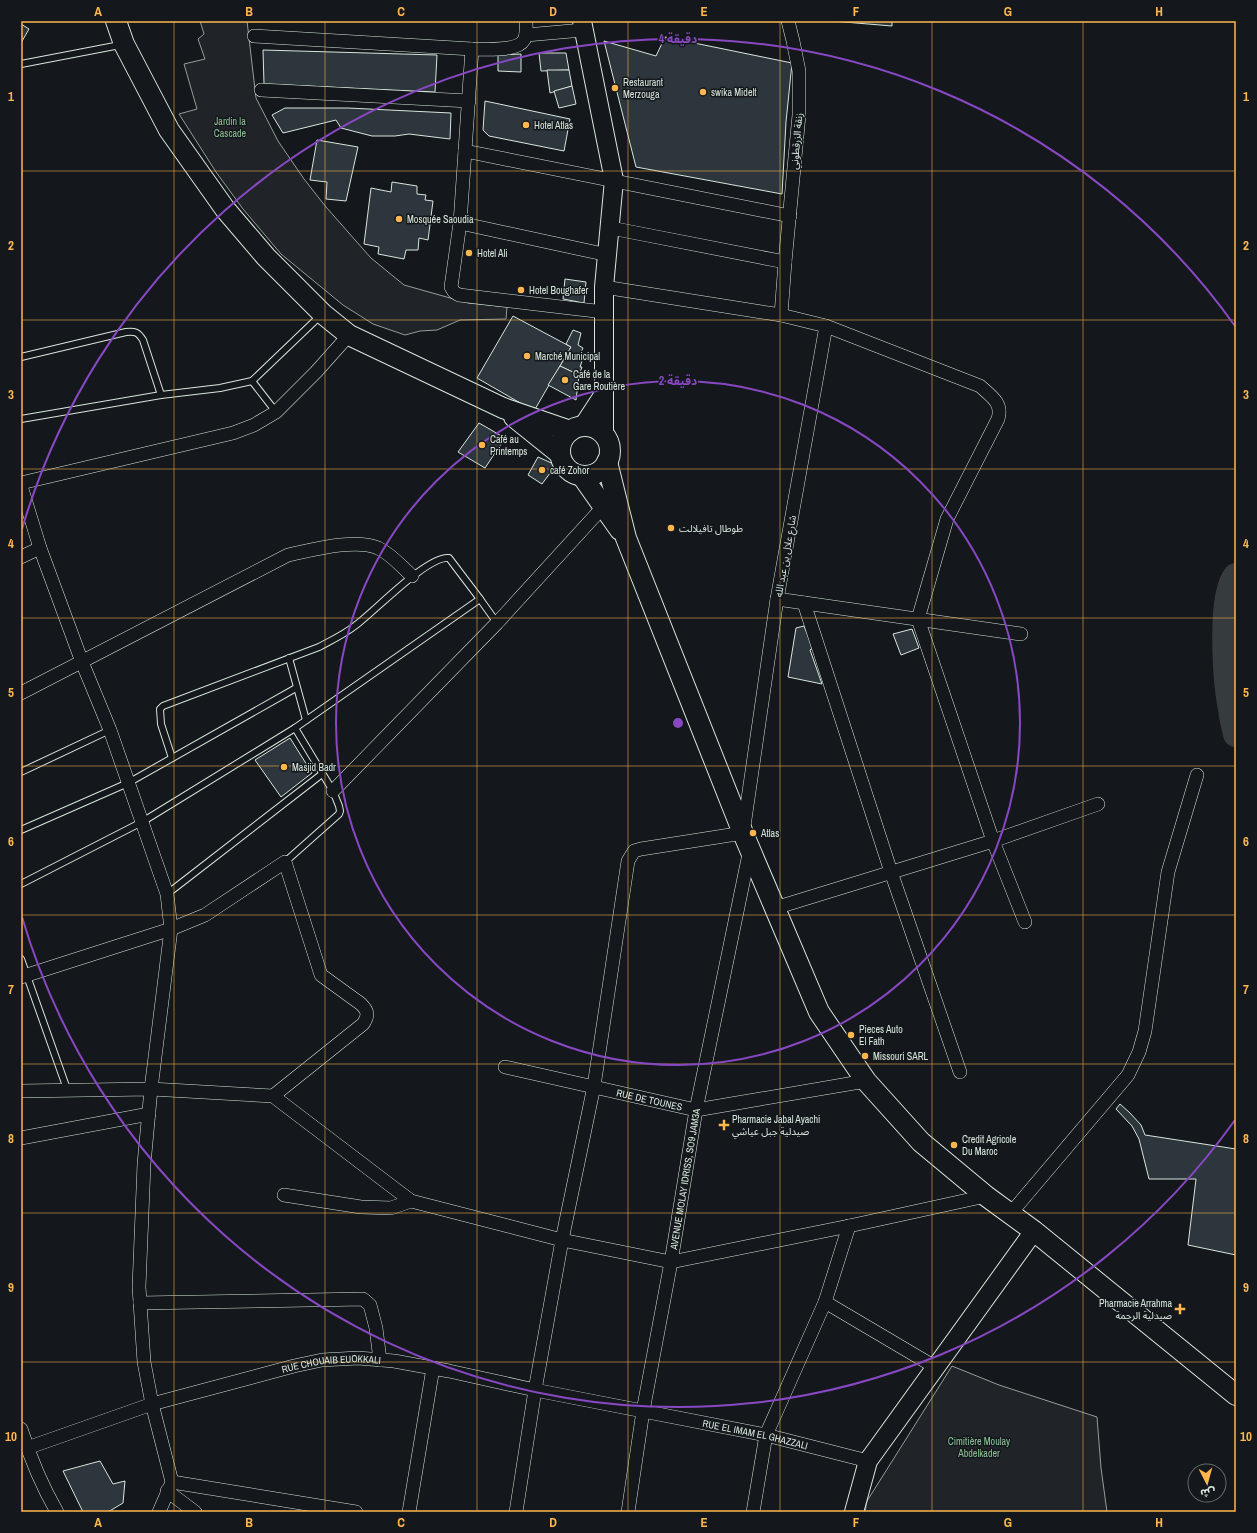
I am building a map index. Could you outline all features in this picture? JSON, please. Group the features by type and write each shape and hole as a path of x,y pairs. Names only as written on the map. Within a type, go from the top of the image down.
{"main road":[{"path":"116,21 124,44 169,130 225,209 266,257 323,314 349,335 503,408 577,429 591,427 604,435 610,448 610,455 608,462 603,468 590,476 574,474 567,469 562,462 560,454 561,445 564,438 577,429"},
{"path":"503,408 560,454"},
{"path":"608,462 626,538 747,840 819,1012 866,1080 921,1142 986,1196 1034,1231 1236,1395"},
{"path":"582,476 626,538"}],"street":[{"path":"254,36 472,49 500,49 519,45 524,41 526,35 526,21"},
{"name":"زنقة الزرقطوني","path":"781,315 799,115 798,71 788,21"},
{"path":"526,35 582,26 614,180 604,288 604,435"},
{"path":"472,49 460,223 451,287 454,292 459,295 604,312"},
{"path":"261,90 469,101"},
{"path":"465,151 790,216"},
{"path":"460,223 608,255"},
{"path":"610,228 785,262"},
{"path":"604,288 781,315 826,326 980,386 994,399 998,405 1000,412 998,419 947,519 918,619 993,841 1025,922"},
{"name":"شارع علال بن عبد الله","path":"747,840 777,599 826,326"},
{"path":"21,483 233,433 254,425 276,412 316,372 349,335"},
{"path":"577,429 604,394"},
{"path":"21,486 40,548 82,662 110,730 167,894 171,929 151,1089 142,1194 140,1303 144,1362 170,1486 195,1512"},
{"path":"332,792 497,623 603,507"},
{"path":"21,693 288,555 324,547 361,544 377,548 389,556 412,576"},
{"path":"21,556 40,548"},
{"path":"777,599 1021,634"},
{"path":"804,603 891,872 960,1072"},
{"path":"1011,1213 1128,1075 1139,1052 1145,1031 1168,872 1197,775"},
{"path":"775,908 993,841 1098,804"},
{"path":"516,1512 535,1390 562,1240 594,1086 628,861 634,851 641,849 747,840"},
{"name":"AVENUE MOLAY IDRISS, SO9 JAM3A","path":"628,1512 643,1411 671,1262 696,1110 747,840"},
{"path":"24,976 171,929 205,915 284,862 321,975 361,1004 368,1013 363,1024 273,1096"},
{"name":"RUE DE TOUNES","path":"505,1066 696,1110 866,1080"},
{"path":"21,1091 67,1089 151,1089 273,1096 411,1202 562,1240 671,1262 849,1226 986,1196"},
{"path":"21,1138 149,1114"},
{"path":"284,1195 361,1207 391,1208 411,1202"},
{"path":"753,1512 766,1435 825,1302 849,1226"},
{"path":"854,1512 868,1461 1034,1231"},
{"path":"140,1303 363,1299 370,1305 376,1328 380,1360"},
{"path":"825,1302 935,1367"},
{"name":"RUE CHOUAIB EUOKKALI","path":"27,1448 152,1404 294,1366 322,1360 358,1358 394,1361 643,1411"},
{"path":"409,1512 433,1368"},
{"name":"RUE EL IMAM EL GHAZZALI","path":"643,1411 766,1435 868,1461"},
{"path":"21,1429 27,1448 57,1512"},
{"path":"170,1486 296,1507 356,1512"},
{"path":"159,1512 170,1486"}],"lane":[{"path":"21,64 124,44"},
{"path":"21,419 161,395 220,388 252,381 323,314"},
{"path":"21,357 134,331 139,334 143,340 161,395"},
{"path":"252,381 276,412"},
{"path":"172,758 161,724 160,709 163,706 325,644 355,626 412,576 439,559 449,558 497,623"},
{"path":"21,884 142,822 295,728 480,599"},
{"path":"288,658 306,720"},
{"path":"21,830 128,783 296,688"},
{"path":"284,862 339,814 340,811 340,806 295,728"},
{"path":"21,772 110,730"},
{"path":"167,894 322,774"},
{"path":"21,959 24,976 67,1089"}],"green space":[{"name":"Jardin la Cascade","path":"200,21 247,21 256,98 278,141 304,179 326,207 371,258 404,285 468,303 507,307 506,319 460,320 437,330 420,331 405,335 373,324 343,305 281,254 243,209 216,172 179,114 197,109 184,64 205,59 198,39 204,34"},
{"name":"Cimitière Moulay Abdelkader","path":"952,1366 999,1385 1097,1417 1101,1468 1107,1512 865,1512 867,1501"}],"building":[{"path":"832,21 892,21 892,26"},
{"path":"21,24 29,29 21,43"},
{"name":"swika Midelt","path":"665,37 792,63 786,122 782,194 636,167 604,41 656,56"},
{"path":"263,50 437,55 435,92 264,84"},
{"path":"539,53 566,53 569,70 541,71"},
{"path":"521,54 521,72 498,71 498,55"},
{"path":"547,70 569,70 572,86 550,93"},
{"path":"572,86 576,104 559,108 554,91"},
{"name":"Hotel Atlas","path":"485,101 570,119 564,151 489,136 483,130"},
{"path":"285,108 348,108 451,113 450,139 409,134 395,136 372,136 341,128 336,120 283,133 272,115"},
{"path":"317,140 358,147 346,201 326,199 327,182 310,180"},
{"name":"Mosquée Saoudia","path":"392,182 417,186 417,194 426,195 425,200 433,201 428,240 419,238 418,250 406,250 404,259 378,254 379,247 364,244 371,188 391,192"},
{"path":"565,279 586,282 584,303 563,299"},
{"name":"Marché Municipal","path":"513,316 571,347 534,411 477,378"},
{"path":"573,330 581,333 578,345 583,348 578,359 582,361 580,367 582,367 579,375 560,366 571,347 566,344"},
{"name":"Café de la Gare Routière","path":"560,366 579,375 576,400 548,385"},
{"name":"Café au Printemps","path":"479,423 505,438 485,468 458,452"},
{"name":"café Zohor","path":"538,457 556,465 542,484 528,475"},
{"path":"804,626 813,648 810,650 822,684 788,677 796,628"},
{"path":"912,629 919,648 901,655 893,634"},
{"name":"Masjid Badr","path":"290,738 312,773 281,797 255,760"},
{"path":"1120,1104 1141,1125 1145,1135 1236,1149 1236,1255 1188,1245 1196,1179 1149,1179 1139,1139 1132,1126 1116,1109"},
{"path":"100,1461 113,1484 125,1481 123,1503 108,1512 83,1512 63,1471"}],"waterway":[{"path":"1236,576 1231,586 1227,601 1225,640 1227,680 1232,719 1236,734"}],"place":[{"name":"Restaurant Merzouga","path":"615,88"},
{"name":"swika Midelt","path":"703,92"},
{"name":"Hotel Atlas","path":"526,125"},
{"name":"Mosquée Saoudia","path":"399,219"},
{"name":"Hotel Ali","path":"469,253"},
{"name":"Hotel Boughafer","path":"521,290"},
{"name":"Marché Municipal","path":"527,356"},
{"name":"Café de la Gare Routière","path":"565,380"},
{"name":"Café au Printemps","path":"482,445"},
{"name":"café Zohor","path":"542,470"},
{"name":"طوطال تافيلالت","path":"671,528"},
{"name":"Masjid Badr","path":"284,767"},
{"name":"Atlas","path":"753,833"},
{"name":"Pieces Auto El Fath","path":"851,1035"},
{"name":"Missouri SARL","path":"865,1056"},
{"name":"Pharmacie Jabal Ayachi صيدلية جبل عياشي","path":"724,1125"},
{"name":"Credit Agricole Du Maroc","path":"954,1145"},
{"name":"Pharmacie Arrahma صيدلية الرحمة","path":"1180,1309"}]}
